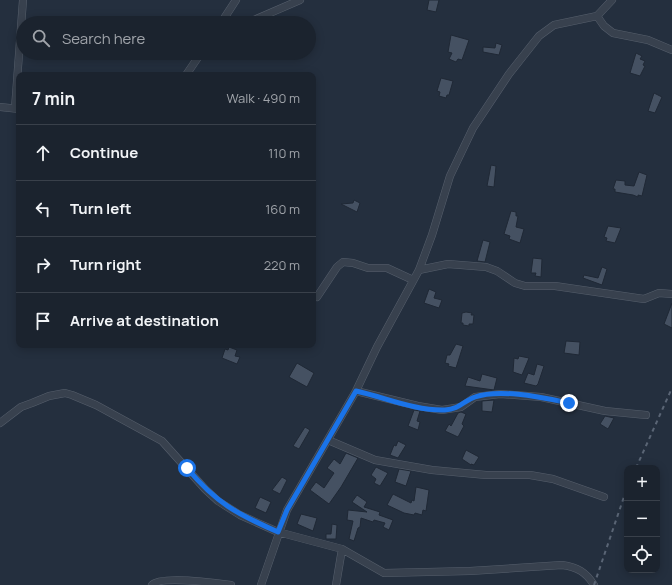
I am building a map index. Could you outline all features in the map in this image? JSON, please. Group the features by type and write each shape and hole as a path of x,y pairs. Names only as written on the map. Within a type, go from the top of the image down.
{"street":[{"path":"21,16 22,0"},
{"path":"226,16 236,0"},
{"path":"263,16 300,0"},
{"path":"261,585 278,532 290,504 356,391 419,270 450,176 462,149 509,74 526,51 547,29 564,22 597,16 612,0"},
{"path":"597,16 604,26 613,33 648,40 672,50"},
{"path":"19,60 19,72"},
{"path":"188,72 196,60"},
{"path":"0,107 16,109"},
{"path":"317,297 337,267 344,262 353,263 368,268 387,268 413,280"},
{"path":"419,270 448,264 486,267 497,271 515,283 524,286 555,286 644,299 659,293 672,294"},
{"path":"356,391 418,406 442,410 461,407 475,397 500,394 541,397 606,411 646,415"},
{"path":"0,423 21,407 65,393 96,406 162,441 204,490 218,501 246,518 278,532 342,549 378,570 391,574 412,571 470,571 562,565 573,566 581,570 594,585"},
{"path":"328,440 375,460 428,470 486,475 530,475 553,479 604,497"},
{"path":"336,585 342,549"},
{"path":"152,585 156,581 183,581 231,585"}],"building":[{"path":"429,0 439,0 436,12 427,10"},
{"path":"451,35 469,40 462,60 458,59 456,62 449,59 452,53 448,52"},
{"path":"496,43 502,45 499,55 483,52 483,47 495,48"},
{"path":"636,53 642,56 640,59 645,61 643,65 645,66 640,76 630,73"},
{"path":"441,78 453,81 449,95 447,95 446,98 439,96 440,92 437,91"},
{"path":"654,93 662,97 655,113 648,111"},
{"path":"491,165 496,166 494,187 487,186"},
{"path":"639,172 647,175 642,196 638,195 638,197 615,192 615,189 613,189 616,180 625,181 625,185 634,186"},
{"path":"354,200 360,203 357,212 341,204 353,203"},
{"path":"511,211 516,212 516,216 518,216 516,227 524,229 520,243 509,239 510,236 504,234"},
{"path":"608,226 621,228 615,243 606,241 607,238 604,237"},
{"path":"483,240 490,242 485,262 477,261"},
{"path":"533,258 542,259 541,277 535,276 536,273 531,273"},
{"path":"602,267 607,269 602,285 583,278 584,275 598,278"},
{"path":"429,289 436,292 434,298 442,300 439,308 424,303"},
{"path":"672,303 672,328 664,324"},
{"path":"466,312 474,315 473,324 469,324 469,326 461,323 462,313"},
{"path":"566,341 580,342 579,355 564,353"},
{"path":"456,344 463,346 456,368 448,366 449,364 445,363 447,355 450,355"},
{"path":"229,348 232,348 237,350 235,356 240,357 237,364 222,358 225,349 228,350"},
{"path":"519,356 529,358 522,375 513,372 514,358 518,359"},
{"path":"297,363 314,373 307,387 289,377"},
{"path":"537,364 544,366 538,384 536,386 524,383 528,373 534,375"},
{"path":"482,374 497,378 494,390 465,386 468,377 480,381"},
{"path":"494,400 492,412 482,411 482,401"},
{"path":"414,410 420,411 417,421 420,422 418,430 408,426"},
{"path":"461,412 466,414 462,424 464,426 458,437 445,431 449,424 451,426 458,413"},
{"path":"605,416 614,418 608,429 600,424"},
{"path":"305,427 310,430 299,449 293,446"},
{"path":"398,441 406,445 398,458 390,455 394,445 396,446"},
{"path":"466,450 479,457 474,465 471,465 462,459"},
{"path":"346,453 358,458 329,504 310,490 316,482 324,488 334,473 327,468 334,459 340,464"},
{"path":"376,467 388,473 380,486 374,483 376,479 371,475"},
{"path":"399,469 411,471 406,486 395,482"},
{"path":"282,477 287,480 280,494 272,490"},
{"path":"416,487 429,490 426,511 423,510 422,515 415,513 414,515 404,513 387,505 393,494 411,503 412,500 414,501"},
{"path":"357,495 367,502 364,507 380,512 379,515 393,520 389,530 383,527 385,523 374,520 373,522 361,518 360,527 358,528 354,541 349,539 353,521 347,520 348,510 367,512 352,502"},
{"path":"260,497 271,502 266,513 255,508"},
{"path":"301,514 317,518 313,531 297,524"},
{"path":"332,524 337,525 336,539 326,539 326,534 331,534"}],"railway":[{"path":"637,465 672,388"},
{"path":"594,585 624,497"}],"route":[{"path":"187,468 204,490 218,501 246,518 278,532 287,510 299,488 356,391 418,406 442,410 450,410 461,407 475,397 500,394 541,397 569,403"}]}
